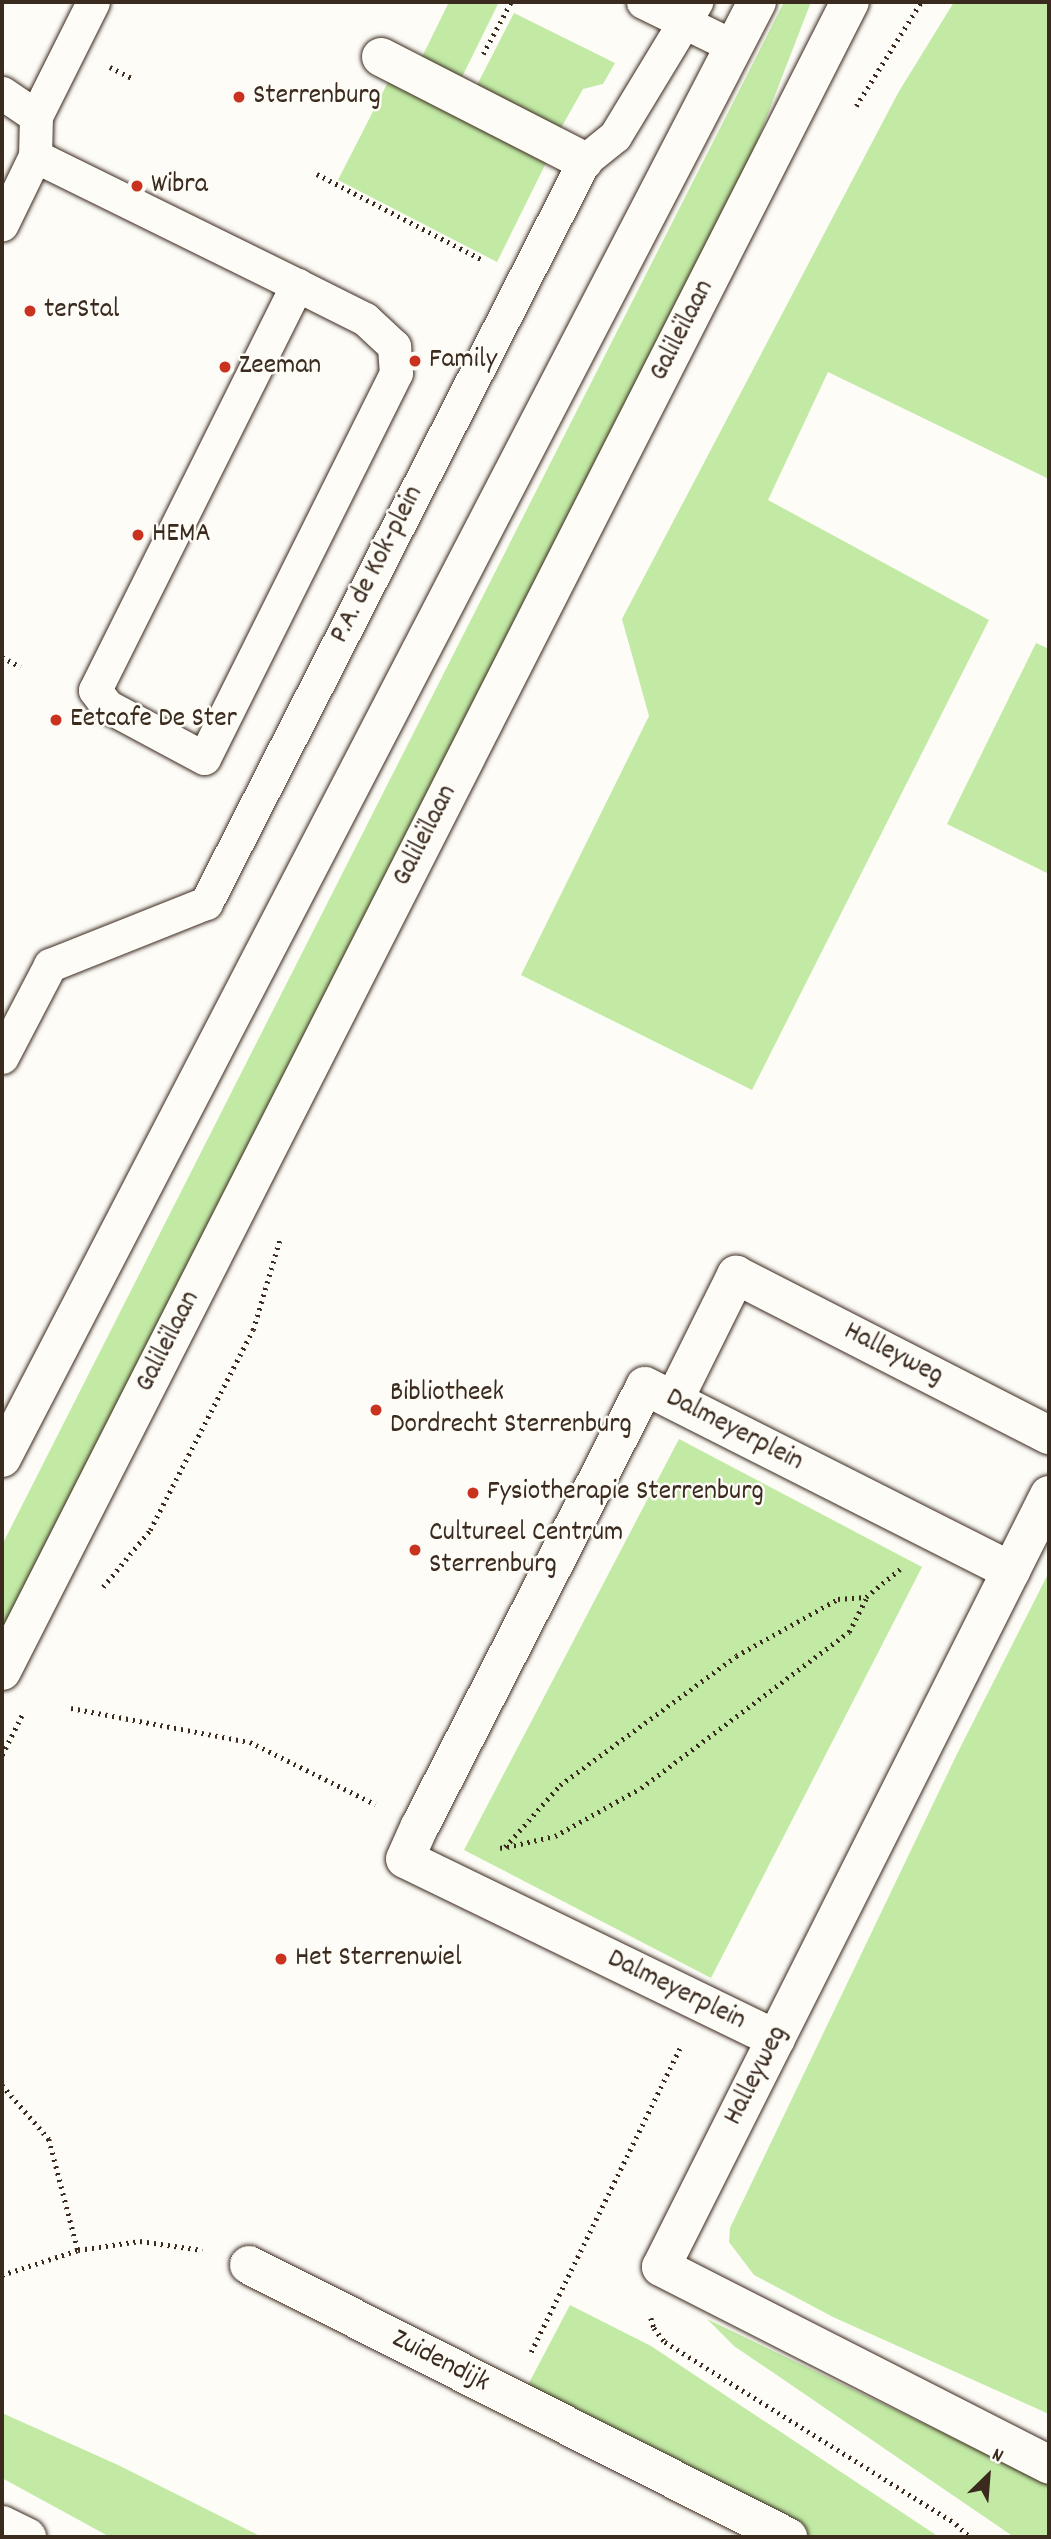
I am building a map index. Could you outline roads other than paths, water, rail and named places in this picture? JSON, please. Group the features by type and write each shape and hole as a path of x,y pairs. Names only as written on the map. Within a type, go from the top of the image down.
{"street":[{"path":"2,1458 757,2"},
{"name":"Galileïlaan","path":"2,1671 850,2"},
{"path":"382,57 584,161"},
{"name":"Halleyweg","path":"674,1400 736,1275 1049,1435"},
{"name":"Dalmeyerplein","path":"776,2039 405,1858 420,1826 645,1386 1011,1571"},
{"name":"Halleyweg","path":"1049,1495 661,2267 1049,2465"},
{"name":"Zuidendijk","path":"249,2264 788,2537"},
{"path":"2,2525 27,2537"}],"lane":[{"path":"5,210 34,156 36,116 93,2"},
{"path":"643,2 689,11 733,46"},
{"name":"P.A. de Kok-plein","path":"2,1057 50,965 206,902 584,161 615,136 689,11"},
{"path":"2,93 36,116"},
{"path":"34,156 297,285 365,320 394,345 396,373 204,758 107,706 95,690 297,285"}],"place":[{"name":"Sterrenburg","path":"239,97"},
{"name":"Wibra","path":"137,186"},
{"name":"terStal","path":"30,311"},
{"name":"Family","path":"415,361"},
{"name":"Zeeman","path":"225,367"},
{"name":"HEMA","path":"138,535"},
{"name":"Eetcafe De Ster","path":"56,720"},
{"name":"Bibliotheek Dordrecht Sterrenburg","path":"376,1410"},
{"name":"Fysiotherapie Sterrenburg","path":"473,1493"},
{"name":"Cultureel Centrum Sterrenburg","path":"415,1550"},
{"name":"Het Sterrenwiel","path":"281,1959"}]}
